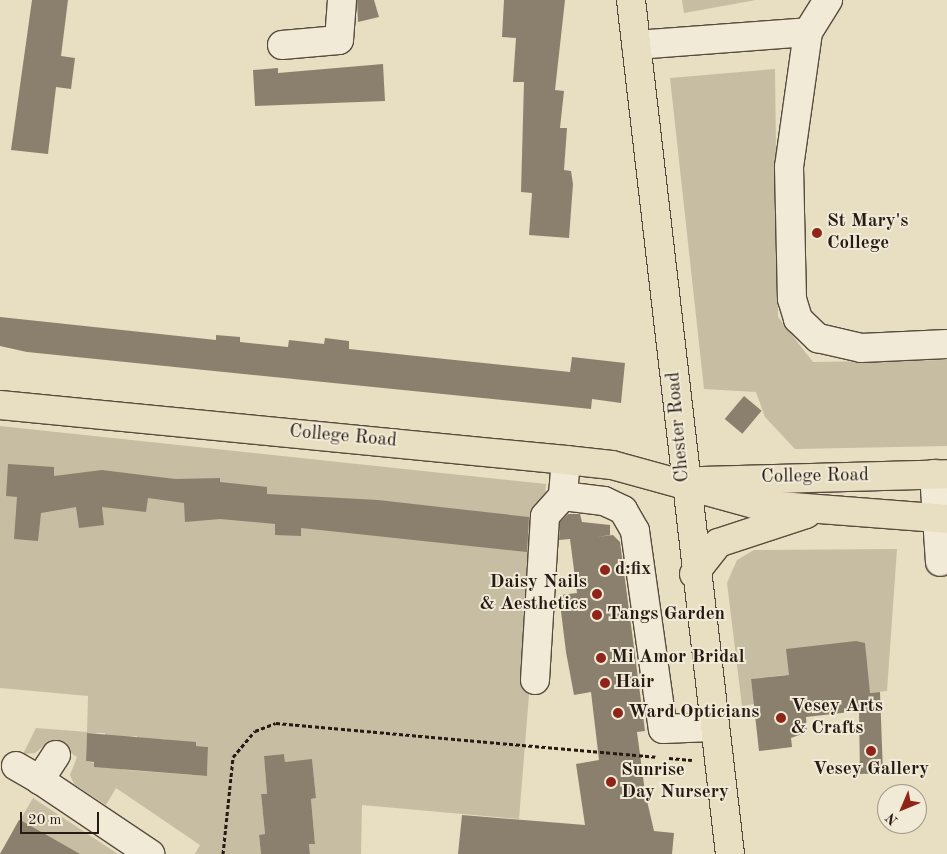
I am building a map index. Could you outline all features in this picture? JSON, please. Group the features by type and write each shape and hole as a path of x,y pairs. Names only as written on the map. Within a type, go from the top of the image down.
{"main road":[{"name":"Chester Road","path":"630,0 683,482 712,727 730,854"},
{"name":"College Road","path":"0,405 566,460 683,482 754,504 815,512 942,519"},
{"name":"College Road","path":"683,482 941,474"},
{"name":"College Road","path":"694,574 718,543 815,512"}],"street":[{"path":"282,45 339,40 342,0"},
{"path":"828,0 808,32 789,167 792,299 798,319 818,338 861,348 947,344"},
{"path":"636,45 808,32"},
{"path":"535,680 545,516 563,496 566,460"},
{"path":"940,562 942,519 941,474"},
{"path":"563,496 604,501 622,510 634,531 664,729 712,727"},
{"path":"40,780 56,755"},
{"path":"16,766 150,854"}],"path":[{"path":"223,854 233,757 255,730 276,723 718,762"}],"shaded area":[{"path":"682,0 756,0 684,13"},
{"path":"775,69 778,317 813,362 947,360 947,446 795,449 765,417 756,392 704,389 670,78"},
{"path":"0,426 546,484 519,819 362,805 361,854 310,854 309,844 315,844 311,799 316,798 312,760 285,762 284,754 264,756 267,794 261,795 265,834 259,835 261,854 195,854 200,845 116,788 106,805 74,784 70,775 77,757 51,740 35,753 23,754 36,728 87,732 88,696 0,688","holes":["87,733 105,733 105,739 137,736 137,742 166,739 166,744 196,742 196,746 208,747 207,776 126,770 86,761"]},
{"path":"897,549 887,691 830,697 784,675 751,679 754,704 742,706 727,583 737,560 754,550"},
{"path":"33,798 118,854 0,854"}],"building":[{"path":"32,0 68,0 61,56 75,58 71,89 56,87 48,154 11,150"},
{"path":"357,0 374,0 379,17 358,22"},
{"path":"504,0 565,0 555,90 564,91 560,128 567,128 564,170 571,171 573,184 569,238 529,235 532,193 521,192 524,82 513,82 516,38 502,37"},
{"path":"383,64 385,101 255,106 253,70 278,68 278,73"},
{"path":"0,317 216,340 216,335 240,337 240,342 288,347 289,340 324,344 325,338 349,341 349,349 570,372 572,357 625,363 621,403 592,399 591,409 27,352 0,346"},
{"path":"744,396 762,411 742,434 725,419"},
{"path":"8,464 54,467 54,476 102,470 175,479 220,478 220,482 267,487 267,494 378,500 529,517 527,552 301,528 301,536 275,535 275,524 220,519 185,522 184,503 148,498 146,512 102,507 104,525 79,528 76,507 41,513 38,541 14,539 17,497 6,496"},
{"path":"568,514 580,514 582,522 610,525 610,535 597,537 613,535 620,542 645,731 637,732 645,792 654,831 674,833 672,854 458,854 462,815 585,825 576,764 599,760 591,692 574,695 566,652 559,595 577,593 570,539 559,540 560,522"},
{"path":"856,641 865,643 870,693 880,692 883,773 860,774 859,711 806,717 807,732 791,738 792,747 759,751 751,679 789,675 786,649"},
{"path":"87,733 196,742 196,746 208,747 207,776 94,767 94,762 86,761"},
{"path":"284,754 285,762 312,759 316,798 311,799 315,844 309,844 310,854 261,854 259,835 265,834 261,794 267,794 264,756"},
{"path":"19,820 22,821 80,854 0,854"}],"place":[{"name":"St Mary's College","path":"817,233"},
{"name":"d:fix","path":"605,570"},
{"name":"Daisy Nails & Aesthetics","path":"597,594"},
{"name":"Tangs Garden","path":"597,615"},
{"name":"Mi Amor Bridal","path":"601,658"},
{"name":"Hair","path":"605,683"},
{"name":"Ward Opticians","path":"618,713"},
{"name":"Vesey Arts & Crafts","path":"781,718"},
{"name":"Vesey Gallery","path":"871,751"},
{"name":"Sunrise Day Nursery","path":"611,782"}]}
